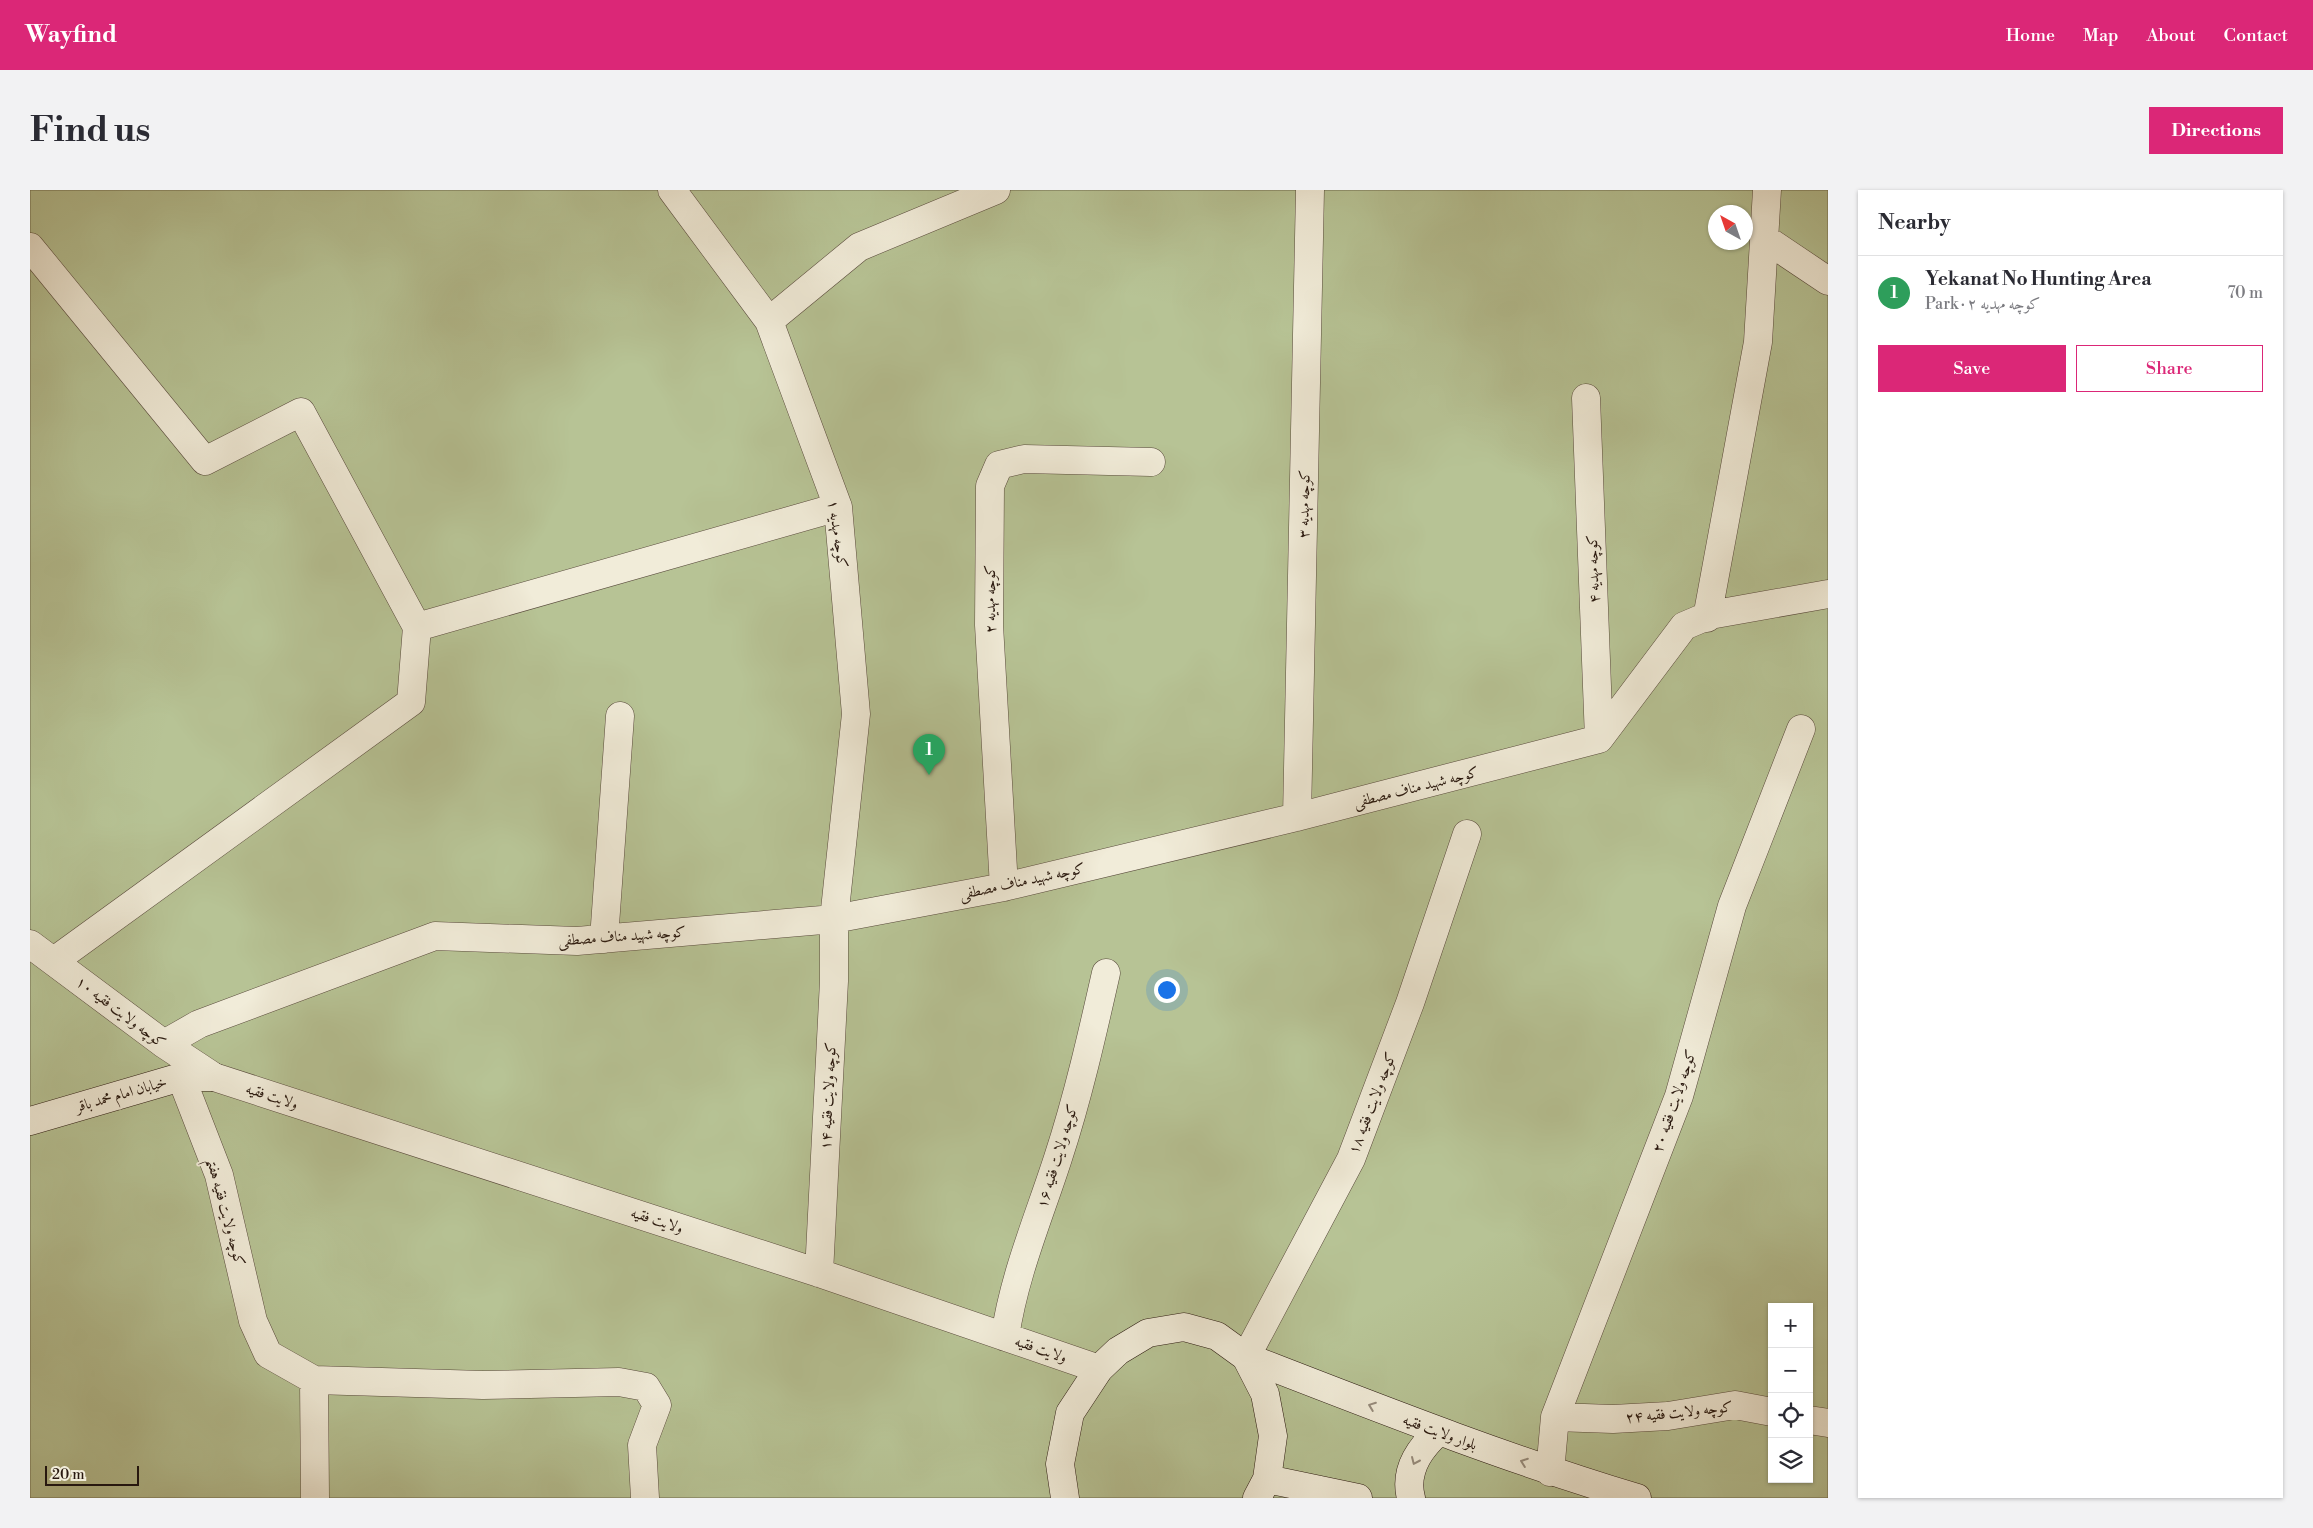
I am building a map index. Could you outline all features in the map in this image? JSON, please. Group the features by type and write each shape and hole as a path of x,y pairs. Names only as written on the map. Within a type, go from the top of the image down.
{"street":[{"name":"کوچه مهدیه ۱","path":"672,190 769,321 838,507 856,714 834,920"},
{"path":"769,321 859,247 996,190"},
{"name":"کوچه مهدیه ۳","path":"1297,817 1310,190"},
{"path":"1708,618 1758,342 1767,190"},
{"path":"1764,238 1828,281"},
{"path":"30,247 206,462 301,412 417,627 411,702 54,961"},
{"name":"کوچه مهدیه ۴","path":"1586,398 1599,739"},
{"name":"کوچه مهدیه ۲","path":"1004,886 989,625 990,486 999,465 1024,459 1150,462"},
{"path":"417,627 838,507"},
{"path":"1599,739 1684,626 1708,618 1710,615 1828,594"},
{"path":"604,939 620,716"},
{"name":"کوچه ولایت فقیه ۲۰","path":"1550,1472 1555,1417 1679,1096 1732,906 1801,729"},
{"name":"کوچه شهید مناف مصطفی","path":"164,1044 199,1024 435,936 578,941 834,920 1004,886 1297,817 1599,739"},
{"name":"کوچه ولایت فقیه ۱۸","path":"1246,1357 1351,1158 1410,1003 1466,834"},
{"name":"کوچه ولایت فقیه ۱۴","path":"820,1273 834,981 834,920"},
{"name":"کوچه ولایت فقیه ۱۰","path":"30,944 164,1044 214,1077"},
{"name":"کوچه ولایت فقیه ۱۶","path":"1005,1337 1010,1300 1059,1157 1089,1049 1106,974"},
{"name":"خیابان امام محمد باقر","path":"30,1121 181,1077 214,1077"},
{"name":"کوچه ولایت فقیه هفتم","path":"181,1077 219,1174 253,1321 268,1354 314,1380"},
{"name":"ولایت فقیه","path":"214,1077 820,1273 1099,1369"},
{"path":"1066,1498 1060,1464 1070,1413 1099,1369 1118,1351 1148,1333 1184,1327 1217,1336 1246,1357 1265,1394 1273,1436 1262,1488 1358,1498"},
{"name":"بلوار ولایت فقیه","path":"1246,1357 1438,1432 1550,1472 1638,1498"},
{"path":"315,1498 314,1380 483,1385 619,1382 646,1387 657,1405 642,1446 645,1498"},
{"name":"کوچه ولایت فقیه ۲۴","path":"1555,1417 1613,1419 1659,1416 1735,1405 1768,1411"},
{"path":"1813,1421 1828,1424"},
{"path":"1411,1498 1409,1489 1412,1467 1422,1447 1438,1432"}],"green space":[{"path":"30,190 1828,190 1828,1498 30,1498"}],"place":[{"name":"Yekanat No Hunting Area","path":"929,775"}]}
